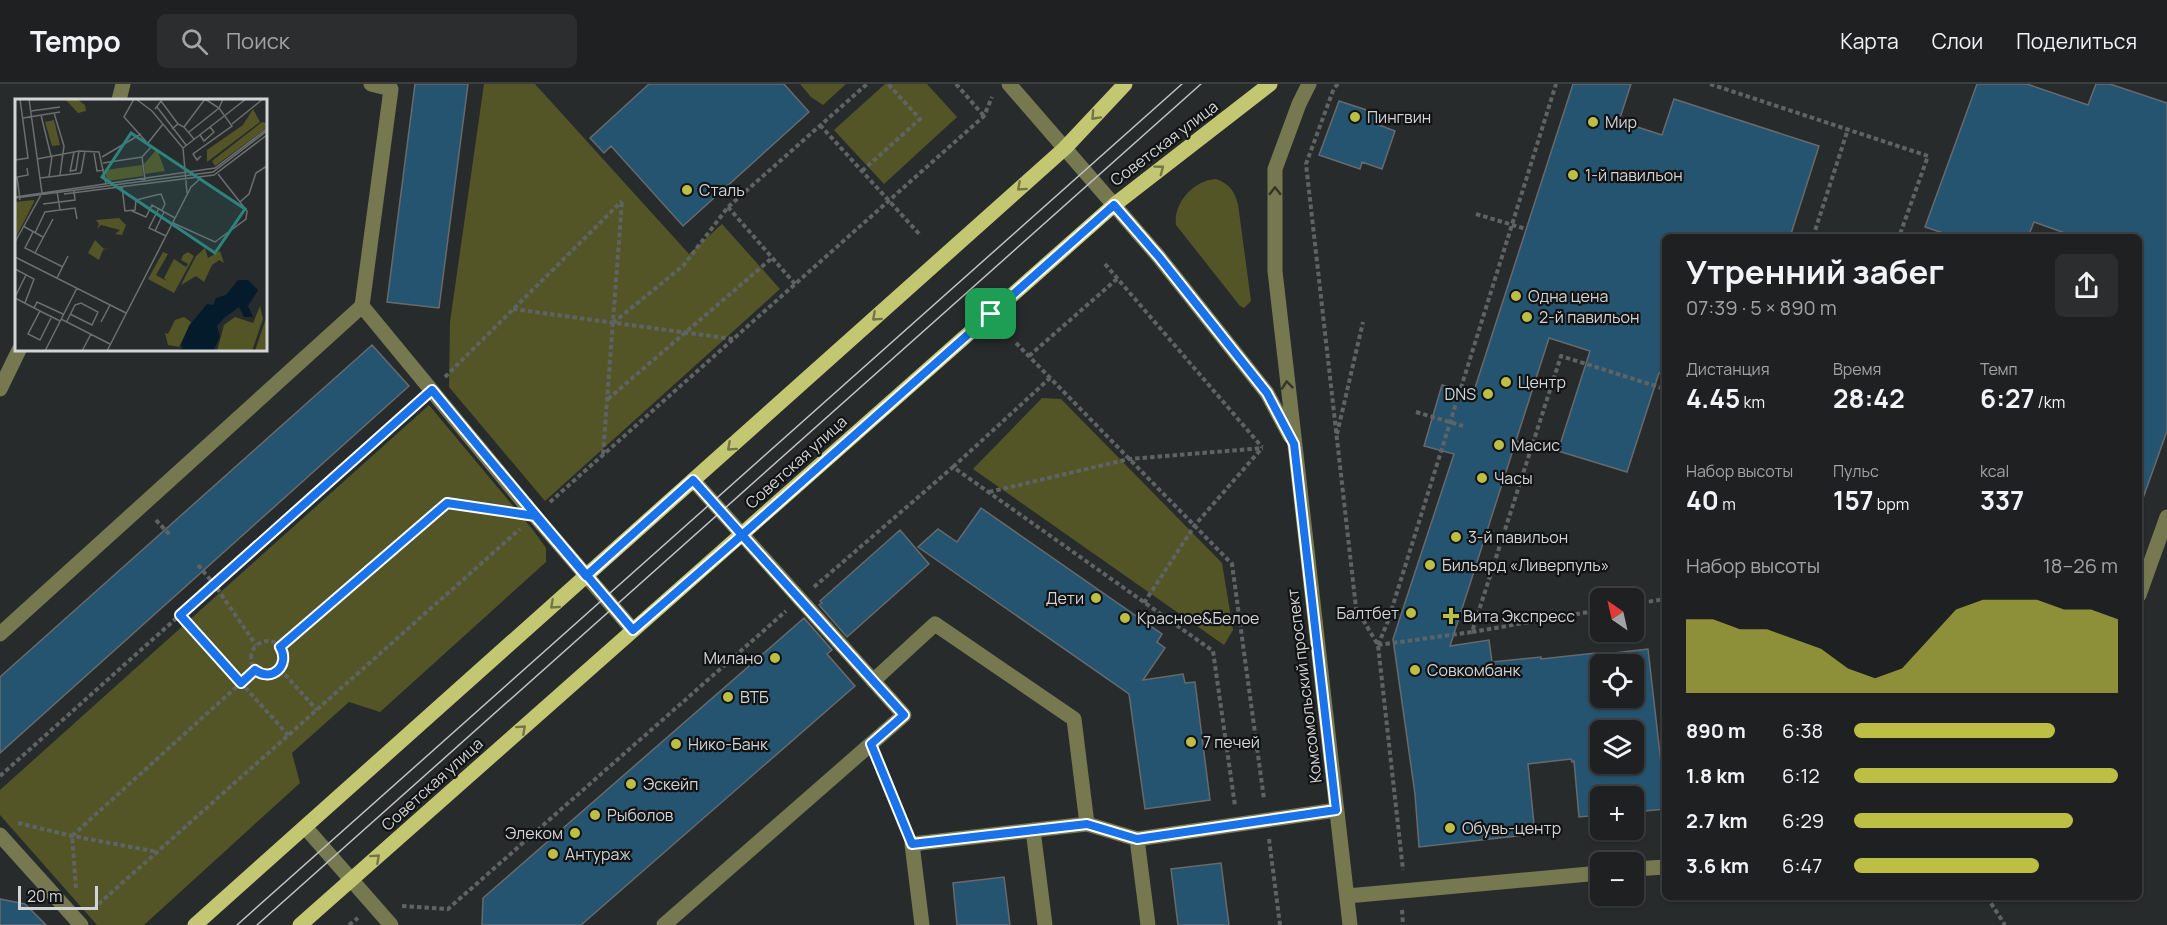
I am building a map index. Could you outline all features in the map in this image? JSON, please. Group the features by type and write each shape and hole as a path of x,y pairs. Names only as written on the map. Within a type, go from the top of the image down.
{"main road":[{"path":"195,925 1065,148 1125,84"},
{"name":"Советская улица","path":"300,925 1114,205 1270,84"}],"street":[{"path":"119,99 123,84"},
{"path":"0,634 362,306 390,89 371,84"},
{"name":"Комсомольский проспект","path":"1310,84 1299,104 1275,169 1275,271 1350,925"},
{"name":"Комсомольский проспект","path":"1002,87 1065,148 1159,257 1267,393 1294,444"},
{"path":"362,306 535,516 633,630"},
{"path":"0,389 19,351"},
{"path":"664,925 904,715 693,480"},
{"path":"2142,587 2167,517"},
{"path":"873,681 935,624 1074,719 1087,824"},
{"path":"922,925 912,844 1087,824 1137,839 1336,810"},
{"path":"305,827 391,925"},
{"path":"1033,830 1045,925"},
{"path":"0,834 80,923"},
{"path":"1137,839 1148,925"},
{"path":"1644,868 1662,867"},
{"path":"1347,896 1590,874"}],"path":[{"path":"613,323 684,264 728,207 867,84"},
{"path":"862,171 920,119 888,84"},
{"path":"956,84 984,116 1002,87"},
{"path":"1338,84 1334,88 1306,164 1356,608 1378,645 1406,891"},
{"path":"1378,645 1388,621 1556,84"},
{"path":"1710,84 1928,156 1900,234"},
{"path":"820,125 921,236"},
{"path":"1815,234 1848,129"},
{"path":"0,776 432,390 622,201 603,455"},
{"path":"728,207 795,284"},
{"path":"1476,214 1526,230"},
{"path":"608,400 772,258"},
{"path":"1105,264 1263,448"},
{"path":"1029,356 1118,278"},
{"path":"513,309 733,339"},
{"path":"1336,438 1363,322"},
{"path":"1016,343 1232,564 1280,925"},
{"path":"1472,632 1561,356 1662,388"},
{"path":"448,909 953,467 1050,378"},
{"path":"1416,412 1463,426"},
{"path":"1516,442 1532,447"},
{"path":"989,492 1129,459 1263,448"},
{"path":"1144,603 1195,525 1263,448"},
{"path":"953,467 1214,651 1238,824"},
{"path":"280,647 447,503 535,516"},
{"path":"198,565 214,584 256,645"},
{"path":"1644,602 1662,599"},
{"path":"1378,645 1590,612"},
{"path":"180,615 288,735"},
{"path":"267,641 280,647 284,659 276,673 265,675 255,670 251,660 256,645 267,641"},
{"path":"280,669 317,710"},
{"path":"72,836 255,670"},
{"path":"871,744 912,844"},
{"path":"10,821 72,836 158,852"},
{"path":"72,836 80,923"},
{"path":"1989,900 2006,925"}],"green space":[{"path":"484,84 535,84 689,254 722,224 780,289 545,501 449,387 450,322"},
{"path":"800,84 846,84 823,105 811,97"},
{"path":"885,84 927,84 957,117 884,184 834,130"},
{"path":"1216,179 1231,188 1238,204 1251,301 1244,308 1240,306 1176,225 1178,209 1187,194 1200,184"},
{"path":"1042,398 1061,399 1222,563 1233,630 1224,645 973,469"},
{"path":"429,405 533,530 546,548 546,562 380,712 349,702 292,753 300,783 144,925 97,925 0,815 0,790"}],"building":[{"path":"415,84 468,84 439,308 387,302"},
{"name":"Сталь","path":"649,84 784,84 809,112 683,226 611,146 604,153 590,138"},
{"path":"1573,84 1631,84 1619,121 1662,135 1674,99 1819,146 1791,234 1662,234 1662,374 1659,373 1627,472 1558,451 1590,351 1549,338 1450,646 1489,640 1492,662 1596,653 1590,654 1590,708 1644,708 1644,654 1606,654 1648,649 1662,763 1662,809 1644,811 1644,786 1590,786 1590,816 1579,817 1574,761 1572,762 1571,759 1528,764 1535,834 1419,847 1415,794 1393,639 1454,454 1424,446 1442,385 1473,394"},
{"path":"1977,84 2027,84 2088,105 2096,84 2110,84 2167,103 2167,431 2142,501 2142,234 2068,234 2034,222 2029,234 1946,234 1925,227"},
{"path":"1339,101 1379,114 1376,124 1395,131 1382,169 1362,162 1360,169 1319,155"},
{"path":"372,345 409,386 0,753 0,677"},
{"path":"981,508 1162,634 1157,642 1165,648 1143,680 1183,674 1185,683 1195,682 1210,800 1145,809 1129,694 918,547 938,529 957,542"},
{"path":"900,530 929,564 847,637 819,605 822,603 820,601"},
{"path":"804,618 832,650 827,654 855,686 581,925 482,925 483,898"},
{"path":"1221,863 1229,925 1178,925 1171,869"},
{"path":"1004,877 1010,925 957,925 953,883"},
{"path":"0,899 25,904 46,925 0,925"}],"tram line":[{"path":"237,925 1182,84"},
{"path":"257,925 1201,84"}],"place":[{"name":"Пингвин","path":"1355,117"},
{"name":"Мир","path":"1593,122"},
{"name":"1-й павильон","path":"1573,175"},
{"name":"Сталь","path":"687,190"},
{"name":"Одна цена","path":"1516,296"},
{"name":"2-й павильон","path":"1527,317"},
{"name":"Центр","path":"1506,382"},
{"name":"DNS","path":"1488,394"},
{"name":"Масис","path":"1499,445"},
{"name":"Часы","path":"1482,478"},
{"name":"3-й павильон","path":"1456,537"},
{"name":"Бильярд «Ливерпуль»","path":"1430,565"},
{"name":"Дети","path":"1096,598"},
{"name":"Балтбет","path":"1411,613"},
{"name":"Вита Экспресс","path":"1451,616"},
{"name":"Красное&Белое","path":"1125,618"},
{"name":"Милано","path":"775,658"},
{"name":"Совкомбанк","path":"1415,670"},
{"name":"ВТБ","path":"728,697"},
{"name":"7 печей","path":"1191,742"},
{"name":"Нико-Банк","path":"676,744"},
{"name":"Эскейп","path":"631,784"},
{"name":"Рыболов","path":"595,815"},
{"name":"Обувь-центр","path":"1450,828"},
{"name":"Элеком","path":"575,833"},
{"name":"Антураж","path":"553,854"}],"route":[{"path":"991,314 742,535 693,480 586,576 535,516 447,503 280,647 284,653 284,659 276,673 265,675 255,670 241,683 180,615 432,390 535,516 586,576 633,630 742,535 904,715 871,744 912,844 1087,824 1137,839 1336,810 1294,444 1267,393 1159,257 1114,205 991,314"}]}
